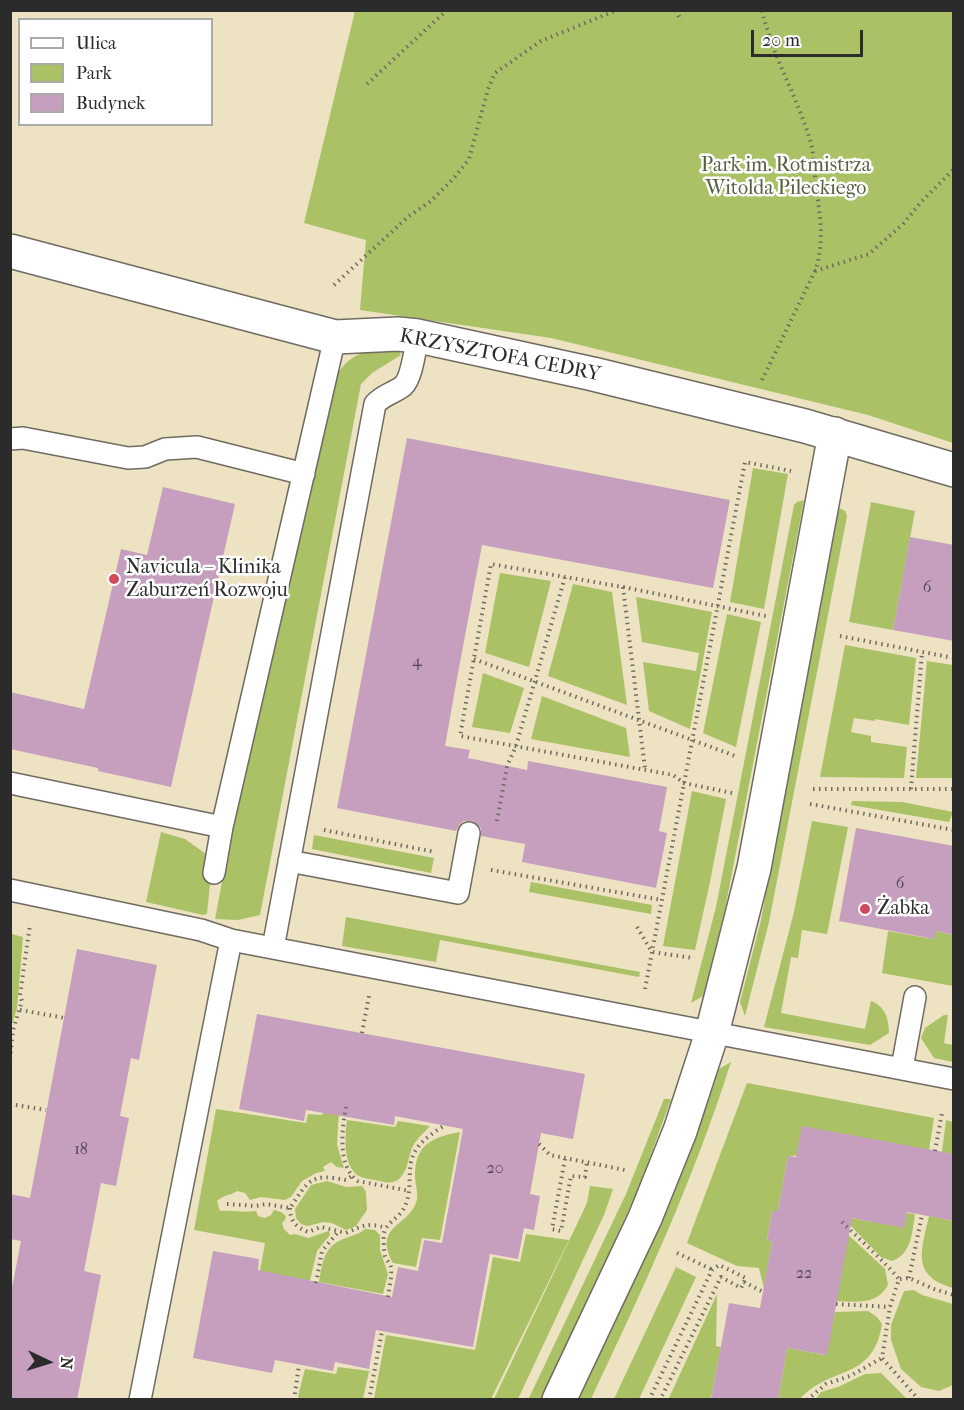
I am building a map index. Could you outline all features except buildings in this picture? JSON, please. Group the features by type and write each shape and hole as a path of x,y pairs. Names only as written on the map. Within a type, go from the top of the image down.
{"street":[{"name":"KRZYSZTOFA CEDRY","path":"10,251 335,337 398,334 418,336 593,374 835,434 954,470"},
{"path":"560,1400 645,1218 680,1131 712,1033 754,868 835,434"}],"lane":[{"path":"273,948 375,404 408,380 418,336"},
{"path":"214,873 222,827 335,337"},
{"path":"10,439 23,438 128,458 145,457 165,449 197,447 304,474"},
{"path":"10,783 222,827"},
{"path":"289,861 458,893 469,833"},
{"path":"10,890 201,930 231,940 954,1078"},
{"path":"140,1400 231,940"},
{"path":"902,1068 915,997"}],"path":[{"path":"367,84 447,10"},
{"path":"334,285 409,216 431,201 469,159 488,89 495,73 541,41 617,10"},
{"path":"676,10 681,21"},
{"path":"746,411 820,257 821,220 811,141 769,38 762,10"},
{"path":"815,271 869,254 903,224 954,169"},
{"path":"638,1019 745,462 796,472"},
{"path":"733,793 684,783 673,775 460,736 491,564 768,616"},
{"path":"496,828 507,766 516,746 565,577"},
{"path":"623,587 645,770"},
{"path":"840,636 954,658"},
{"path":"911,789 922,652"},
{"path":"474,659 740,757"},
{"path":"813,789 954,789"},
{"path":"810,804 954,830"},
{"path":"10,1059 13,1030 20,1010 30,923"},
{"path":"637,927 652,952"},
{"path":"652,952 697,959"},
{"path":"362,1033 369,992"},
{"path":"20,1010 65,1018"},
{"path":"10,1104 46,1110"},
{"path":"346,1107 340,1135 351,1176 358,1181 410,1191"},
{"path":"935,1151 942,1113"},
{"path":"388,1297 391,1267 386,1257 386,1228 403,1212 410,1191 411,1163 417,1147 444,1125"},
{"path":"539,1144 549,1155 629,1170"},
{"path":"565,1159 552,1229 561,1231 571,1176 585,1178 588,1162"},
{"path":"351,1176 346,1180 322,1176 310,1181 301,1190 290,1208 290,1216 300,1228 308,1232 321,1227 346,1233 362,1224 386,1228"},
{"path":"227,1204 256,1206 266,1204 290,1208"},
{"path":"909,1278 922,1215"},
{"path":"842,1222 899,1279"},
{"path":"316,1283 322,1251 338,1232"},
{"path":"677,1253 712,1270"},
{"path":"649,1400 712,1270 719,1265 746,1278 741,1288 721,1277 660,1400"},
{"path":"899,1279 909,1278 954,1295"},
{"path":"882,1358 890,1308 899,1279"},
{"path":"744,1282 763,1292"},
{"path":"836,1304 890,1308"},
{"path":"369,1400 382,1331"},
{"path":"807,1400 812,1393 826,1384 850,1376 882,1358"},
{"path":"882,1358 919,1400"},
{"path":"294,1400 299,1365"}],"green space":[{"name":"Park im. Rotmistrza Witolda Pileckiego","path":"355,11 953,11 953,443 868,415 551,338 360,310 366,240 304,223"},
{"path":"398,347 401,355 372,373 361,384 260,915 238,920 215,919 226,861 337,375 342,367 356,356 372,350"},
{"path":"753,468 788,474 764,609 730,602"},
{"path":"804,500 725,909 703,996 691,1003 716,907 794,505"},
{"path":"871,502 915,511 893,630 849,622"},
{"path":"837,507 845,511 847,516 769,922 745,1016 740,1002 761,920"},
{"path":"500,573 551,581 529,667 485,653"},
{"path":"573,584 612,592 627,705 548,676"},
{"path":"636,597 712,612 690,729 649,711 643,662 696,671 699,653 642,642"},
{"path":"727,614 761,622 736,747 703,733"},
{"path":"845,645 916,658 909,725 854,718 851,732 871,736 871,742 907,747 904,778 820,777"},
{"path":"927,661 953,665 953,778 916,778"},
{"path":"483,673 524,688 510,733 472,727"},
{"path":"542,696 626,728 630,757 531,739"},
{"path":"692,791 726,799 695,950 663,946"},
{"path":"852,801 902,802 953,812 949,822 851,805"},
{"path":"812,821 848,827 827,934 802,930 798,958 791,957 781,1013 865,1029 871,1001 880,1006 885,1014 889,1033 870,1045 764,1027 794,912"},
{"path":"161,832 185,839 206,854 204,874 211,874 207,914 146,902"},
{"path":"314,835 434,858 431,873 312,849"},
{"path":"531,882 652,905 651,914 529,892"},
{"path":"346,917 640,972 639,977 440,940 436,962 342,946"},
{"path":"888,931 933,939 936,931 953,935 953,986 882,973"},
{"path":"11,934 23,937 17,1008 11,1028"},
{"path":"944,1015 948,1015 944,1043 953,1045 953,1062 934,1058 921,1038 925,1028"},
{"path":"731,1062 701,1149 648,1275 591,1399 579,1399 672,1195 705,1112 719,1069"},
{"path":"747,1083 934,1118 929,1150 788,1156 778,1211 772,1211 767,1240 772,1241 764,1288 759,1268 737,1266 687,1243"},
{"path":"664,1099 671,1099 638,1190 541,1399 528,1400 626,1194"},
{"path":"325,1107 339,1110 337,1145 344,1168 337,1167 331,1162 323,1167 325,1171 302,1181 291,1197 285,1200 261,1197 250,1200 245,1193 237,1191 217,1201 220,1211 256,1211 258,1216 265,1218 274,1210 281,1212 286,1216 282,1223 284,1229 290,1235 295,1234 308,1238 329,1231 330,1235 317,1251 310,1280 307,1280 305,1285 259,1276 265,1243 194,1230 216,1109 306,1123 308,1114 322,1115"},
{"path":"347,1120 395,1127 398,1121 430,1126 414,1145 403,1175 388,1183 361,1177 352,1169 346,1148"},
{"path":"946,1120 953,1122 953,1154 942,1152"},
{"path":"460,1132 440,1240 422,1238 416,1267 393,1263 387,1240 395,1227 408,1215 417,1199 415,1175 418,1156 427,1144 434,1140"},
{"path":"327,1181 346,1187 362,1186 366,1192 367,1210 356,1226 346,1230 332,1223 323,1222 308,1226 301,1224 296,1218 295,1209 311,1185"},
{"path":"590,1186 613,1189 604,1215 518,1399 494,1399 587,1203"},
{"path":"907,1213 915,1214 910,1242 904,1253 892,1261 881,1257 849,1224 850,1218 904,1227"},
{"path":"929,1216 953,1221 953,1288 930,1277 922,1261 923,1240"},
{"path":"841,1228 885,1269 888,1285 872,1299 858,1302 836,1301"},
{"path":"365,1229 375,1230 380,1235 380,1250 388,1274 383,1294 319,1282 326,1253 334,1244"},
{"path":"526,1234 569,1240 491,1399 374,1399 386,1335 475,1350 493,1257 520,1262"},
{"path":"676,1267 696,1277 639,1399 614,1399"},
{"path":"914,1290 922,1295 953,1304 953,1385 939,1391 921,1387 901,1369 891,1340 891,1325 904,1291"},
{"path":"717,1294 716,1346 721,1347 711,1399 668,1400"},
{"path":"868,1311 882,1324 877,1342 870,1355 860,1364 812,1388 800,1399 778,1400 787,1348 826,1355 835,1312"},
{"path":"338,1367 369,1371 363,1399 300,1399 298,1396 305,1369 336,1374"},
{"path":"881,1373 907,1399 816,1399 821,1392 838,1387 865,1374"}],"place":[{"name":"Navicula – Klinika Zaburzeń Rozwoju","path":"114,579"},
{"name":"Żabka","path":"865,909"}]}
